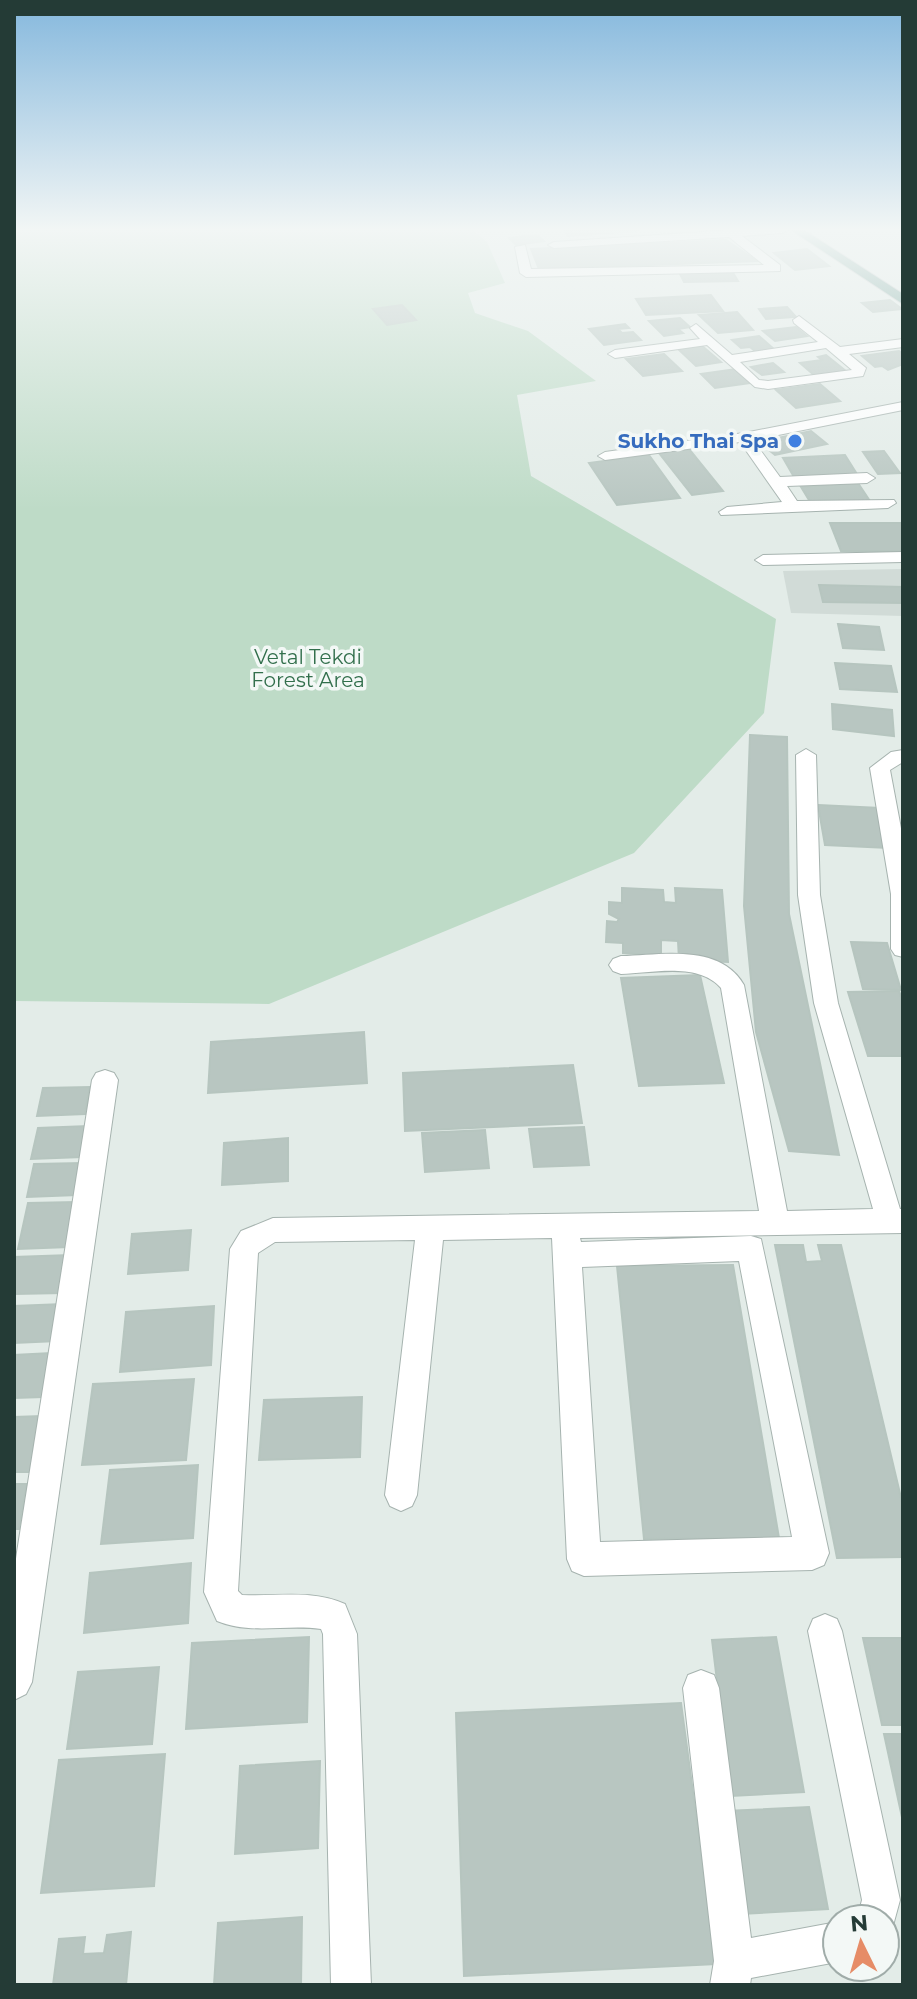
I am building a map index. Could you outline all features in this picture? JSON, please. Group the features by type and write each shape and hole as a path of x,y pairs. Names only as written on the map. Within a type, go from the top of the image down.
{"street":[{"path":"696,328 755,383 768,385 858,373 859,368 803,323"},
{"path":"615,354 711,341"},
{"path":"730,359 833,347 903,343"},
{"path":"605,456 744,437 903,406"},
{"path":"744,437 793,506"},
{"path":"775,482 867,478"},
{"path":"727,512 888,503"},
{"path":"763,560 903,557"},
{"path":"566,1241 775,1223 896,1221 826,1003 809,895 806,755"},
{"path":"903,756 880,768 902,894 903,949"},
{"path":"621,965 697,963 719,970 732,985 775,1223"},
{"path":"14,1682 105,1080"},
{"path":"351,1985 340,1634 333,1616 318,1609 246,1615 229,1609 221,1592 244,1249 251,1240 273,1230 430,1228 566,1241 751,1248 812,1553 584,1559 566,1241"},
{"path":"401,1495 430,1228"},
{"path":"825,1631 880,1903"},
{"path":"701,1688 732,1973 821,1947"}],"shaded area":[{"path":"903,569 903,616 791,613 783,571"}],"green space":[{"name":"Vetal Tekdi Forest Area","path":"14,323 505,323 528,331 596,381 517,395 531,476 776,619 764,713 634,853 269,1004 14,1001"}],"building":[{"path":"651,323 686,323 690,327 678,329 683,333 664,336"},
{"path":"708,323 747,323 753,330 718,333"},
{"path":"625,324 629,328 618,329 622,333 633,332 641,340 604,345 589,329"},
{"path":"796,327 807,336 775,341 763,331"},
{"path":"759,336 775,350 756,352 750,347 741,348 732,340"},
{"path":"701,345 721,362 696,366 677,348"},
{"path":"899,351 903,354 903,364 888,370 882,366 875,367 862,356"},
{"path":"664,354 682,371 643,376 626,359"},
{"path":"826,355 846,371 815,376 800,363 822,360 818,357"},
{"path":"773,363 784,372 762,375 751,367"},
{"path":"736,369 750,383 715,388 701,374"},
{"path":"820,384 840,401 796,408 776,390"},
{"path":"811,431 827,444 775,455 759,442"},
{"path":"689,449 723,491 692,495 659,453"},
{"path":"884,451 900,473 878,474 863,452"},
{"path":"649,455 680,498 617,505 589,463"},
{"path":"845,455 857,474 794,477 783,458"},
{"path":"858,483 870,501 812,505 801,487"},
{"path":"830,523 903,523 903,551 841,551"},
{"path":"819,585 903,587 903,603 823,602"},
{"path":"838,624 879,627 884,650 843,648"},
{"path":"835,663 891,666 897,692 840,689"},
{"path":"832,704 892,710 894,736 833,729"},
{"path":"750,735 787,737 789,914 839,1155 789,1151 756,1032 744,906"},
{"path":"818,805 880,808 888,848 825,845"},
{"path":"622,888 663,890 664,902 676,903 675,888 722,890 728,962 679,960 678,941 661,940 661,956 623,953 623,943 606,942 607,921 617,922 619,919 609,914 609,902 622,903"},
{"path":"851,942 887,943 901,990 863,989"},
{"path":"700,975 724,1083 639,1086 621,978"},
{"path":"899,991 903,1002 903,1056 868,1056 848,992"},
{"path":"364,1032 367,1083 208,1093 211,1042"},
{"path":"573,1065 582,1123 405,1131 403,1073"},
{"path":"90,1087 85,1114 37,1116 43,1088"},
{"path":"88,1126 82,1157 31,1159 38,1128"},
{"path":"584,1127 589,1165 534,1167 529,1129"},
{"path":"485,1130 489,1168 425,1172 422,1133"},
{"path":"288,1138 288,1181 222,1185 224,1143"},
{"path":"83,1163 77,1195 27,1197 34,1164"},
{"path":"77,1202 69,1247 18,1249 28,1203"},
{"path":"191,1230 188,1270 128,1274 132,1234"},
{"path":"775,1245 803,1245 806,1262 822,1261 818,1245 841,1245 903,1506 903,1557 837,1558"},
{"path":"70,1255 63,1293 14,1294 14,1257"},
{"path":"733,1265 779,1538 644,1539 617,1266"},
{"path":"63,1304 57,1341 14,1343 14,1306"},
{"path":"214,1306 211,1365 120,1372 126,1312"},
{"path":"51,1353 43,1397 14,1398 14,1355"},
{"path":"194,1379 186,1460 82,1465 93,1384"},
{"path":"362,1397 360,1457 259,1460 264,1400"},
{"path":"42,1416 32,1472 14,1472 14,1417"},
{"path":"198,1465 193,1538 101,1544 110,1470"},
{"path":"14,1484 27,1484 19,1529 14,1529"},
{"path":"191,1563 188,1623 84,1633 90,1573"},
{"path":"309,1637 307,1722 186,1729 192,1643"},
{"path":"776,1637 804,1792 731,1796 712,1640"},
{"path":"863,1638 903,1638 903,1725 882,1725"},
{"path":"159,1667 152,1744 67,1749 78,1672"},
{"path":"681,1703 716,1964 464,1976 456,1713"},
{"path":"884,1734 903,1734 903,1822"},
{"path":"165,1754 154,1886 41,1893 59,1760"},
{"path":"320,1761 318,1848 235,1854 240,1766"},
{"path":"809,1807 827,1903 821,1903 821,1909 741,1914 726,1811"},
{"path":"302,1917 301,1985 214,1985 218,1923"},
{"path":"131,1932 126,1985 53,1985 59,1939 85,1937 83,1954 104,1953 107,1935"}],"place":[{"name":"Sukho Thai Spa","path":"795,441"}]}
